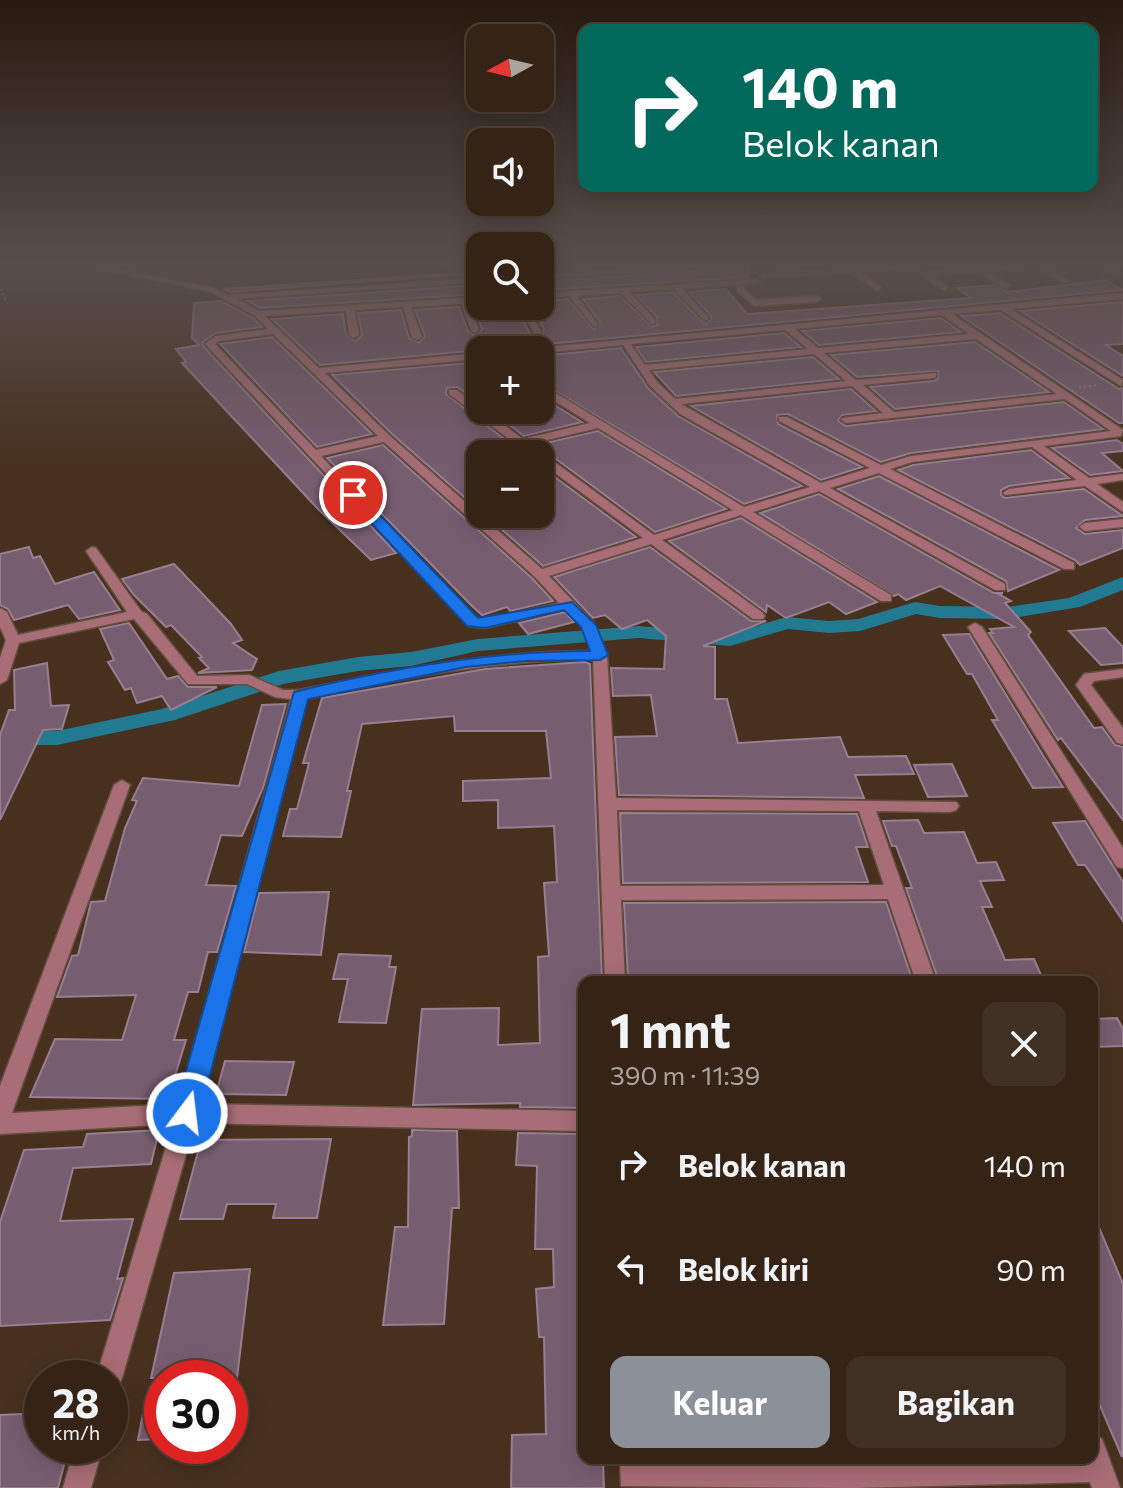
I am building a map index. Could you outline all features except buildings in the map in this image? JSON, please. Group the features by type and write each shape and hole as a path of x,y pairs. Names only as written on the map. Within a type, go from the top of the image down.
{"street":[{"path":"264,332 216,339 210,344 473,623 485,624 567,605"},
{"path":"276,332 386,438 540,574 588,625 598,651 615,976"},
{"path":"415,332 417,337"},
{"path":"554,349 732,332"},
{"path":"793,332 892,415"},
{"path":"973,332 1122,434"},
{"path":"1042,332 1121,383"},
{"path":"643,368 978,336"},
{"path":"626,343 653,384 671,402 706,426 1000,587"},
{"path":"318,371 466,357"},
{"path":"671,402 933,375"},
{"path":"453,392 517,440"},
{"path":"846,420 1061,392"},
{"path":"554,396 886,598"},
{"path":"783,419 1069,566"},
{"path":"533,440 600,424"},
{"path":"540,574 911,459 1122,434"},
{"path":"314,454 386,438"},
{"path":"1036,445 1123,508"},
{"path":"554,467 758,616"},
{"path":"1009,493 1123,477"},
{"path":"1085,527 1123,523"},
{"path":"92,551 136,614 142,617 193,681 256,681 272,690 300,695 466,662 598,651"},
{"path":"0,612 13,640 0,680"},
{"path":"13,640 136,614"},
{"path":"975,627 1123,862"},
{"path":"1123,673 1089,677 1083,685 1123,739"},
{"path":"114,1360 187,1113 300,695"},
{"path":"0,1115 122,785"},
{"path":"607,804 950,806"},
{"path":"866,806 924,976"},
{"path":"611,893 896,892"},
{"path":"0,1124 187,1113 578,1121"},
{"path":"77,1488 84,1464"},
{"path":"635,1475 1099,1468"}],"path":[{"path":"1061,392 1121,383"}],"waterway":[{"path":"0,738 57,738 167,715 279,678 358,664 411,659 478,645 639,632 730,640 787,623 829,627 860,625 915,608 940,612 1007,613 1073,603 1123,583"}],"route":[{"path":"187,1113 300,695 466,662 526,656 600,655 588,625 567,605 485,624 473,623 353,495"}]}
